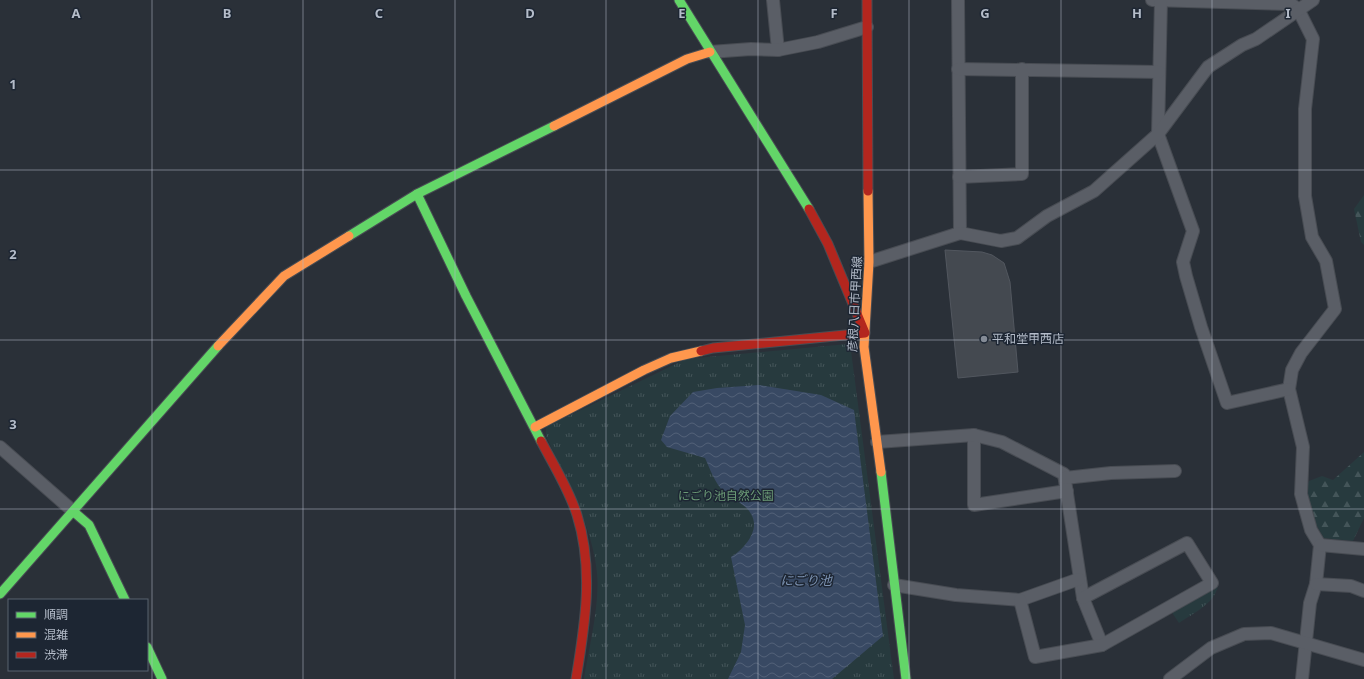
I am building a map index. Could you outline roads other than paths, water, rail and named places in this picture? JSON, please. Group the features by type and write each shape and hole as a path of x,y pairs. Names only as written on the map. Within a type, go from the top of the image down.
{"street":[{"path":"535,426 644,370 672,358 713,348 865,333 832,251 802,195 710,52 679,0"},
{"path":"773,0 778,50"},
{"name":"彦根八日市甲西線","path":"867,0 869,262 864,359 877,442 906,679"},
{"path":"958,0 960,233"},
{"path":"1152,0 1291,4 1298,9 1313,39 1305,109 1305,196 1312,237 1326,261 1335,309 1301,353 1292,370 1288,389 1303,446 1301,494 1312,530 1320,545 1316,584 1310,603 1302,679"},
{"path":"1160,0 1158,134 1193,231 1183,262 1201,327 1227,404 1288,389"},
{"path":"869,262 960,233 1001,241 1017,238 1046,216 1094,191 1158,134 1208,67 1242,45 1256,39 1313,0"},
{"path":"0,594 74,512 221,343 284,276 417,194 687,59 710,52 743,49 778,50 818,42 867,27"},
{"path":"958,69 1159,72"},
{"path":"959,177 1022,174 1022,69"},
{"path":"417,194 466,296 535,426 577,514 586,560 587,594 576,679"},
{"path":"877,442 974,435 1002,442 1064,474 1083,598 1102,645"},
{"path":"974,435 974,505 1067,492"},
{"path":"0,446 89,525 124,599"},
{"path":"1065,478 1111,473 1175,471"},
{"path":"1020,600 1035,657 1102,645 1212,583 1187,543 1083,598"},
{"path":"1320,545 1364,549"},
{"path":"894,585 956,594 1020,600 1079,579"},
{"path":"1316,584 1351,586 1364,591"},
{"path":"1170,679 1211,648 1244,634 1270,633 1364,660"},
{"path":"148,649 162,679"}],"water":[{"name":"にごり池","path":"759,385 821,395 854,410 883,636 832,679 728,679 741,652 745,625 731,557 746,544 750,538 754,526 754,520 746,507 728,496 721,489 705,458 667,447 661,440 670,416 693,392 717,388"}],"place":[{"name":"平和堂甲西店","path":"984,339"}],"park label":[{"name":"にごり池自然公園","path":"726,496"}]}
